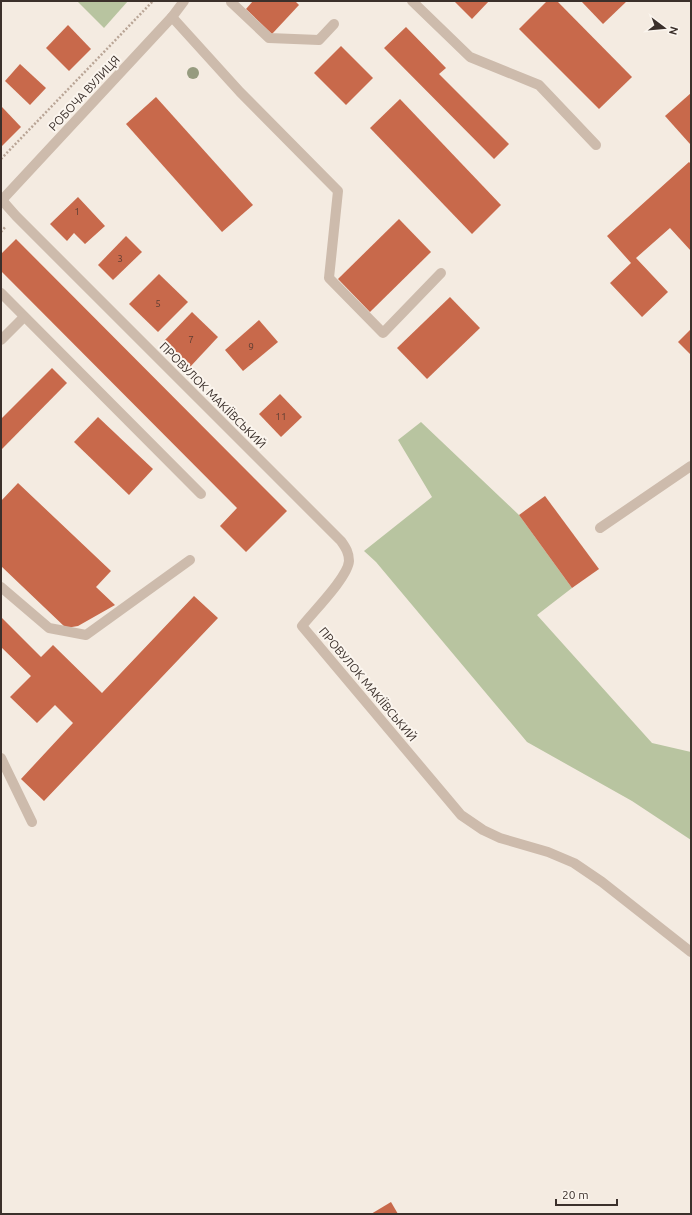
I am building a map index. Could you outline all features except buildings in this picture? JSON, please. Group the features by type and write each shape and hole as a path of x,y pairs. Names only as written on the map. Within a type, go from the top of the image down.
{"street":[{"name":"РОБОЧА ВУЛИЦЯ","path":"1,200 172,17 184,1"},
{"path":"412,1 470,57 539,85 596,144"},
{"path":"231,2 269,38 319,40 334,24"},
{"path":"172,17 240,92 338,190 329,278 383,333 441,273"},
{"name":"ПРОВУЛОК МАКІЇВСЬКИЙ","path":"1,200 342,541 347,550 349,562 343,577 302,626 461,815 483,830 500,838 548,852 574,863 602,882 691,952"},
{"path":"1,293 201,494"},
{"path":"1,340 24,317"},
{"path":"600,528 691,466"},
{"path":"1,587 49,628 86,635 190,560"},
{"path":"1,758 32,822"}],"path":[{"path":"1,159 153,1"}],"green space":[{"path":"77,1 128,1 104,28"},
{"path":"421,422 519,515 572,588 537,615 652,743 691,752 691,840 632,801 527,742 376,562 364,551 432,497 398,440"}]}
